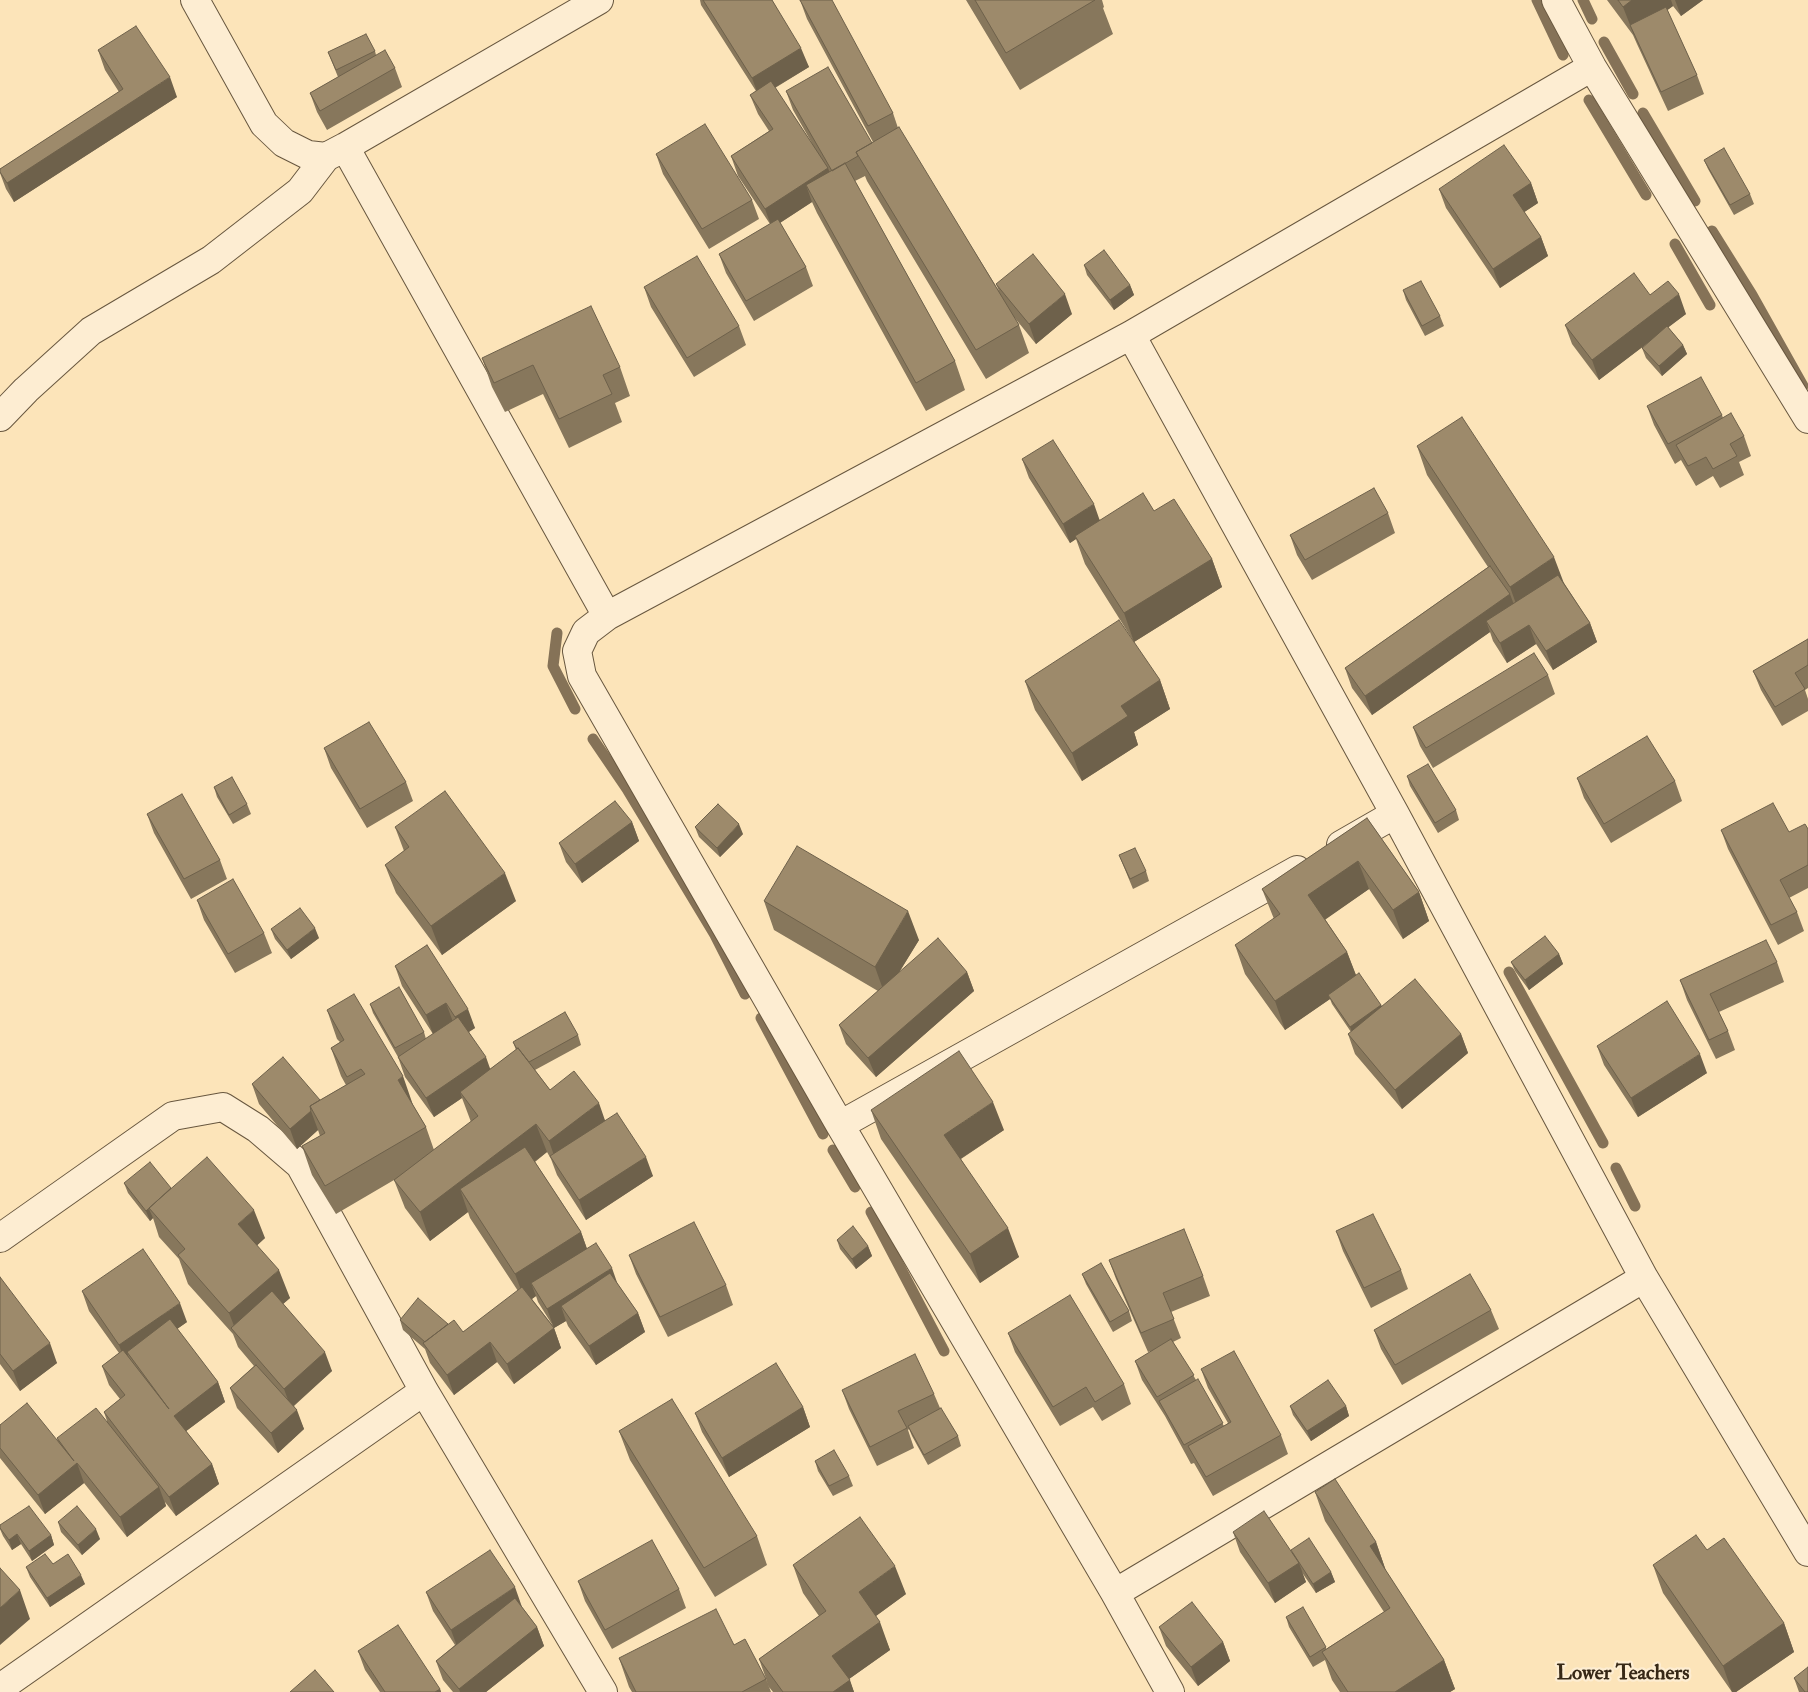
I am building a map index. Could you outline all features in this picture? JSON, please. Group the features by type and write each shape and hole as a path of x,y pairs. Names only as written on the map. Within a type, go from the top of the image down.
{"street":[{"path":"195,0 264,124 284,143 308,155 336,152"},
{"path":"0,418 26,390 91,331 211,260 300,191 336,152 599,0"},
{"path":"1556,0 1592,67 1808,419"},
{"path":"1170,1692 1115,1593 840,1125 582,676 577,651 586,632 607,616 1130,335 1592,67"},
{"path":"336,152 607,616"},
{"path":"1130,335 1396,814 1644,1278 1808,1552"},
{"path":"840,1125 1396,814"},
{"path":"0,1238 172,1116 223,1107 258,1129 300,1165 424,1391 603,1692"},
{"path":"1115,1593 1644,1278"},
{"path":"0,1688 424,1391"}],"building":[{"path":"703,0 772,0 801,48 752,78"},
{"path":"800,0 832,0 893,113 868,126"},
{"path":"975,0 1095,0 1006,53"},
{"path":"1618,0 1632,0 1623,7"},
{"path":"1666,7 1697,75 1661,92 1630,25"},
{"path":"136,26 170,77 7,183 0,169 123,89 98,50"},
{"path":"366,34 375,51 336,70 328,52"},
{"path":"385,50 395,68 320,111 310,93"},
{"path":"828,67 872,143 856,152 858,156 832,171 786,91"},
{"path":"771,81 828,168 765,209 731,156 773,129 750,95"},
{"path":"705,124 752,200 702,229 656,154"},
{"path":"899,127 1019,325 976,350 856,152"},
{"path":"1504,145 1531,183 1513,195 1541,237 1493,269 1439,189"},
{"path":"1724,148 1750,194 1730,205 1704,160"},
{"path":"845,163 955,361 916,383 806,185"},
{"path":"778,219 806,267 746,301 719,254"},
{"path":"1104,250 1130,285 1110,300 1084,265"},
{"path":"1033,254 1065,294 1029,324 996,284"},
{"path":"697,256 739,326 687,358 644,287"},
{"path":"1634,273 1650,295 1668,281 1679,294 1592,360 1565,325"},
{"path":"1421,281 1440,316 1422,326 1403,290"},
{"path":"591,306 620,367 603,375 612,394 559,419 533,365 494,383 482,358"},
{"path":"1667,326 1683,345 1659,366 1642,348"},
{"path":"1701,377 1722,415 1668,444 1647,406"},
{"path":"1731,413 1744,436 1730,444 1737,456 1713,469 1706,457 1688,466 1676,445"},
{"path":"1462,417 1554,557 1510,587 1417,446"},
{"path":"1053,440 1094,504 1063,524 1022,459"},
{"path":"1374,488 1388,513 1305,560 1290,535"},
{"path":"1143,493 1154,511 1174,499 1212,559 1124,613 1075,536"},
{"path":"1490,566 1510,594 1365,696 1345,668"},
{"path":"1558,575 1590,623 1546,651 1529,625 1500,643 1486,621"},
{"path":"1119,620 1160,680 1121,706 1128,716 1072,753 1025,681"},
{"path":"1808,639 1808,665 1795,673 1805,689 1775,707 1753,671"},
{"path":"1534,653 1548,675 1426,748 1413,727"},
{"path":"369,722 406,782 360,809 324,748"},
{"path":"1647,736 1675,781 1604,824 1577,778"},
{"path":"1428,764 1456,810 1435,823 1407,776"},
{"path":"232,777 247,804 229,815 214,787"},
{"path":"445,791 505,873 431,926 385,865 409,847 395,827"},
{"path":"182,794 220,860 184,879 147,814"},
{"path":"615,801 632,822 575,864 559,843"},
{"path":"1773,803 1789,832 1805,824 1808,829 1808,865 1780,880 1797,912 1771,925 1721,830"},
{"path":"718,804 739,824 717,848 695,827"},
{"path":"1367,818 1419,892 1393,910 1358,861 1308,895 1347,952 1275,1001 1235,945 1280,914 1262,889"},
{"path":"797,846 908,911 875,967 764,901"},
{"path":"1135,848 1146,871 1130,879 1119,855"},
{"path":"233,879 264,933 228,954 197,900"},
{"path":"300,908 315,928 287,950 271,929"},
{"path":"1545,936 1559,954 1525,980 1511,962"},
{"path":"938,938 967,972 868,1058 839,1025"},
{"path":"1766,940 1777,962 1710,994 1728,1031 1709,1040 1680,980"},
{"path":"427,945 468,1009 455,1017 446,1003 426,1015 395,966"},
{"path":"1359,973 1381,1005 1350,1027 1328,995"},
{"path":"1415,979 1461,1034 1395,1090 1348,1034"},
{"path":"399,987 424,1032 395,1048 370,1004"},
{"path":"354,994 403,1076 398,1080 426,1127 325,1186 302,1146 325,1133 310,1106 365,1074 361,1069 347,1077 331,1048 344,1040 327,1010"},
{"path":"1667,1001 1700,1054 1631,1098 1597,1046"},
{"path":"565,1012 578,1035 529,1062 513,1042"},
{"path":"458,1017 486,1057 426,1098 398,1057"},
{"path":"518,1048 550,1090 574,1071 599,1103 549,1141 536,1124 420,1212 394,1180 478,1116 460,1092"},
{"path":"959,1051 993,1102 944,1135 1008,1228 970,1254 871,1110"},
{"path":"283,1057 320,1100 310,1106 311,1111 290,1129 252,1084"},
{"path":"617,1113 646,1157 579,1200 550,1156"},
{"path":"525,1147 581,1232 515,1274 460,1189"},
{"path":"207,1157 254,1210 238,1224 279,1270 229,1313 178,1255 185,1249 149,1208"},
{"path":"150,1162 171,1188 146,1211 124,1183"},
{"path":"1373,1214 1401,1270 1364,1288 1336,1231"},
{"path":"694,1222 726,1285 660,1317 629,1255"},
{"path":"853,1226 868,1246 852,1259 837,1240"},
{"path":"1184,1229 1203,1276 1163,1293 1174,1319 1141,1333 1109,1260"},
{"path":"596,1243 612,1268 547,1309 531,1283"},
{"path":"143,1249 180,1303 119,1345 82,1291"},
{"path":"1101,1263 1129,1311 1110,1322 1082,1274"},
{"path":"610,1273 638,1313 589,1346 561,1306"},
{"path":"1470,1274 1491,1310 1395,1365 1374,1330"},
{"path":"0,1277 50,1343 13,1371 0,1354"},
{"path":"522,1287 554,1328 507,1364 490,1342 447,1375 423,1343 454,1320 463,1332"},
{"path":"272,1291 325,1352 284,1389 231,1328"},
{"path":"1070,1295 1124,1384 1095,1402 1086,1387 1053,1407 1008,1333"},
{"path":"418,1298 448,1324 425,1342 400,1320"},
{"path":"170,1319 218,1382 174,1416 212,1464 169,1497 104,1412 125,1395 102,1366 123,1350 169,1409 127,1352"},
{"path":"1171,1339 1194,1375 1157,1397 1135,1361"},
{"path":"1234,1351 1281,1435 1206,1477 1188,1446 1231,1422 1201,1369"},
{"path":"915,1354 934,1394 898,1411 907,1428 870,1447 842,1390"},
{"path":"776,1363 803,1407 722,1458 695,1413"},
{"path":"256,1365 297,1410 271,1433 230,1388"},
{"path":"1198,1379 1223,1423 1184,1445 1159,1401"},
{"path":"1328,1380 1346,1406 1307,1431 1290,1406"},
{"path":"672,1399 757,1536 704,1568 619,1431"},
{"path":"27,1403 74,1461 57,1438 96,1408 159,1487 120,1517 77,1463 38,1495 0,1448 0,1425"},
{"path":"941,1408 958,1436 924,1455 908,1426"},
{"path":"834,1450 849,1476 829,1486 815,1461"},
{"path":"1335,1479 1376,1542 1370,1546 1444,1660 1395,1692 1348,1692 1322,1652 1390,1608 1315,1492"},
{"path":"29,1506 51,1535 29,1551 17,1534 9,1540 0,1528 0,1525"},
{"path":"77,1506 96,1529 78,1545 58,1522"},
{"path":"1264,1511 1299,1563 1268,1583 1233,1532"},
{"path":"860,1517 895,1566 859,1592 880,1622 832,1656 850,1680 833,1692 783,1692 759,1659 826,1611 793,1565"},
{"path":"1696,1535 1707,1550 1724,1538 1784,1623 1723,1666 1653,1565"},
{"path":"1309,1538 1331,1572 1313,1584 1291,1550"},
{"path":"652,1540 679,1589 605,1630 578,1581"},
{"path":"490,1550 515,1587 451,1630 426,1592"},
{"path":"45,1554 53,1564 68,1554 81,1575 47,1598 26,1567"},
{"path":"0,1568 20,1590 0,1608"},
{"path":"515,1598 537,1627 459,1689 436,1661"},
{"path":"1192,1602 1223,1642 1191,1667 1159,1627"},
{"path":"1303,1607 1326,1647 1310,1657 1286,1617"},
{"path":"716,1609 734,1645 745,1639 766,1679 742,1692 636,1692 619,1658"},
{"path":"398,1625 440,1689 435,1692 385,1692 358,1651"},
{"path":"1808,1667 1808,1692 1805,1692 1794,1678"},
{"path":"315,1670 334,1692 290,1692"}],"waterway":[{"path":"1537,0 1563,55"},
{"path":"1583,0 1592,19"},
{"path":"1604,42 1633,94"},
{"path":"1589,100 1646,195"},
{"path":"1643,113 1695,201"},
{"path":"1712,231 1752,295 1803,386"},
{"path":"1675,244 1710,305"},
{"path":"557,633 553,666 575,709"},
{"path":"593,739 627,789 715,935 745,994"},
{"path":"1509,972 1603,1143"},
{"path":"761,1018 823,1134"},
{"path":"833,1150 855,1187"},
{"path":"1616,1168 1635,1206"},
{"path":"871,1212 944,1351"}],"district":[{"name":"Lower Teachers","path":"1623,1674"}]}
